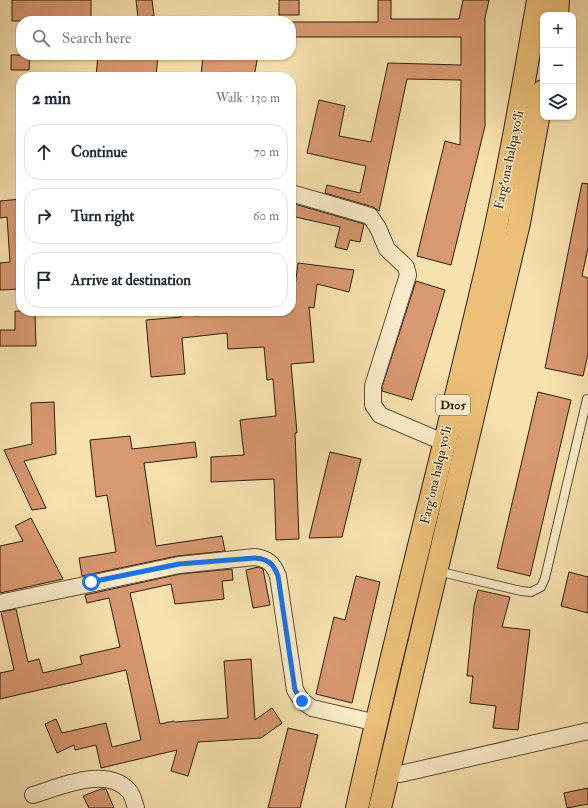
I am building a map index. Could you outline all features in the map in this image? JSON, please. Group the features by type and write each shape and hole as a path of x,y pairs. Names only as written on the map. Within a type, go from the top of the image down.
{"highway":[{"name":"Farg‘ona halqa yo‘li","path":"357,808 443,442 488,260 519,111 538,0"},
{"path":"557,12 558,0"},
{"name":"Farg‘ona halqa yo‘li","path":"380,808 519,223 540,108"}],"street":[{"path":"296,194 370,216 378,228 387,249 406,267 408,275 374,386 373,405 380,415 443,442"},
{"path":"0,603 179,564 255,558 266,559 274,565 278,576 295,690 302,701 312,708 377,723"},
{"path":"390,771 400,774 588,731"},
{"path":"33,795 93,778 113,779 130,791 136,808"}],"lane":[{"path":"437,571 521,591 531,592 541,587 587,399"}],"building":[{"path":"12,0 91,0 91,16 16,16 16,21 12,21"},
{"path":"136,0 152,0 154,16 138,16"},
{"path":"279,0 299,0 299,15 279,15"},
{"path":"378,0 391,0 391,19 459,19 463,0 489,0 485,18 485,126 451,265 417,256 445,141 460,145 461,80 407,79 379,211 373,207 325,193 327,185 360,193 366,166 307,153 319,100 345,106 339,136 371,142 388,63 461,65 461,37 296,37 296,22 378,22"},
{"path":"11,55 16,55 16,60 30,60 29,70 11,70"},
{"path":"98,60 158,60 156,72 96,72"},
{"path":"202,60 257,60 255,72 201,72"},
{"path":"582,183 588,184 588,248 582,276 588,278 588,354 583,376 545,368"},
{"path":"16,199 16,289 0,290 0,263 10,262 7,217 0,218 0,201"},
{"path":"296,204 364,224 360,242 350,240 347,250 335,247 340,227 296,217"},
{"path":"298,263 354,270 349,292 317,284 314,308 309,307 314,362 291,364 297,433 295,433 299,539 276,540 274,479 211,482 211,457 244,455 240,420 276,416 273,379 267,380 264,347 228,349 227,333 182,338 185,374 151,377 146,320 181,316 296,316 296,279"},
{"path":"416,281 445,290 412,400 382,391 382,387"},
{"path":"15,311 16,316 35,316 36,346 0,346 0,330 15,330"},
{"path":"538,392 571,400 530,576 497,568"},
{"path":"54,402 56,454 24,461 46,508 32,510 4,450 32,444 31,403"},
{"path":"130,436 132,449 195,442 197,457 144,463 156,546 222,536 225,551 177,556 82,576 79,558 116,552 107,495 96,497 90,440"},
{"path":"330,452 361,459 342,537 309,538"},
{"path":"31,518 63,579 0,593 0,546 23,541 15,526"},
{"path":"258,567 263,569 270,605 253,608 246,570"},
{"path":"232,569 233,580 222,581 224,599 175,604 171,584 130,593 160,724 174,721 228,718 224,661 251,659 255,720 272,708 282,723 261,738 198,742 188,776 171,771 177,750 101,768 96,745 75,750 74,745 57,753 45,724 56,719 62,733 106,723 112,747 141,740 126,670 0,699 0,673 14,670 1,612 16,609 28,662 39,659 43,673 82,664 80,656 120,647 109,598 87,603 85,595 180,574"},
{"path":"569,572 588,577 588,613 561,606"},
{"path":"356,576 380,582 352,703 316,694 334,617 345,620"},
{"path":"478,590 510,597 502,627 530,630 518,730 493,728 496,706 470,703 473,676 467,676 474,606"},
{"path":"288,728 318,735 300,808 268,808"},
{"path":"588,788 588,804 567,808 564,793"},
{"path":"101,789 106,789 114,808 89,808 83,796"}],"route":[{"path":"91,582 179,564 255,558 266,559 274,565 278,576 295,690 302,701"}]}
